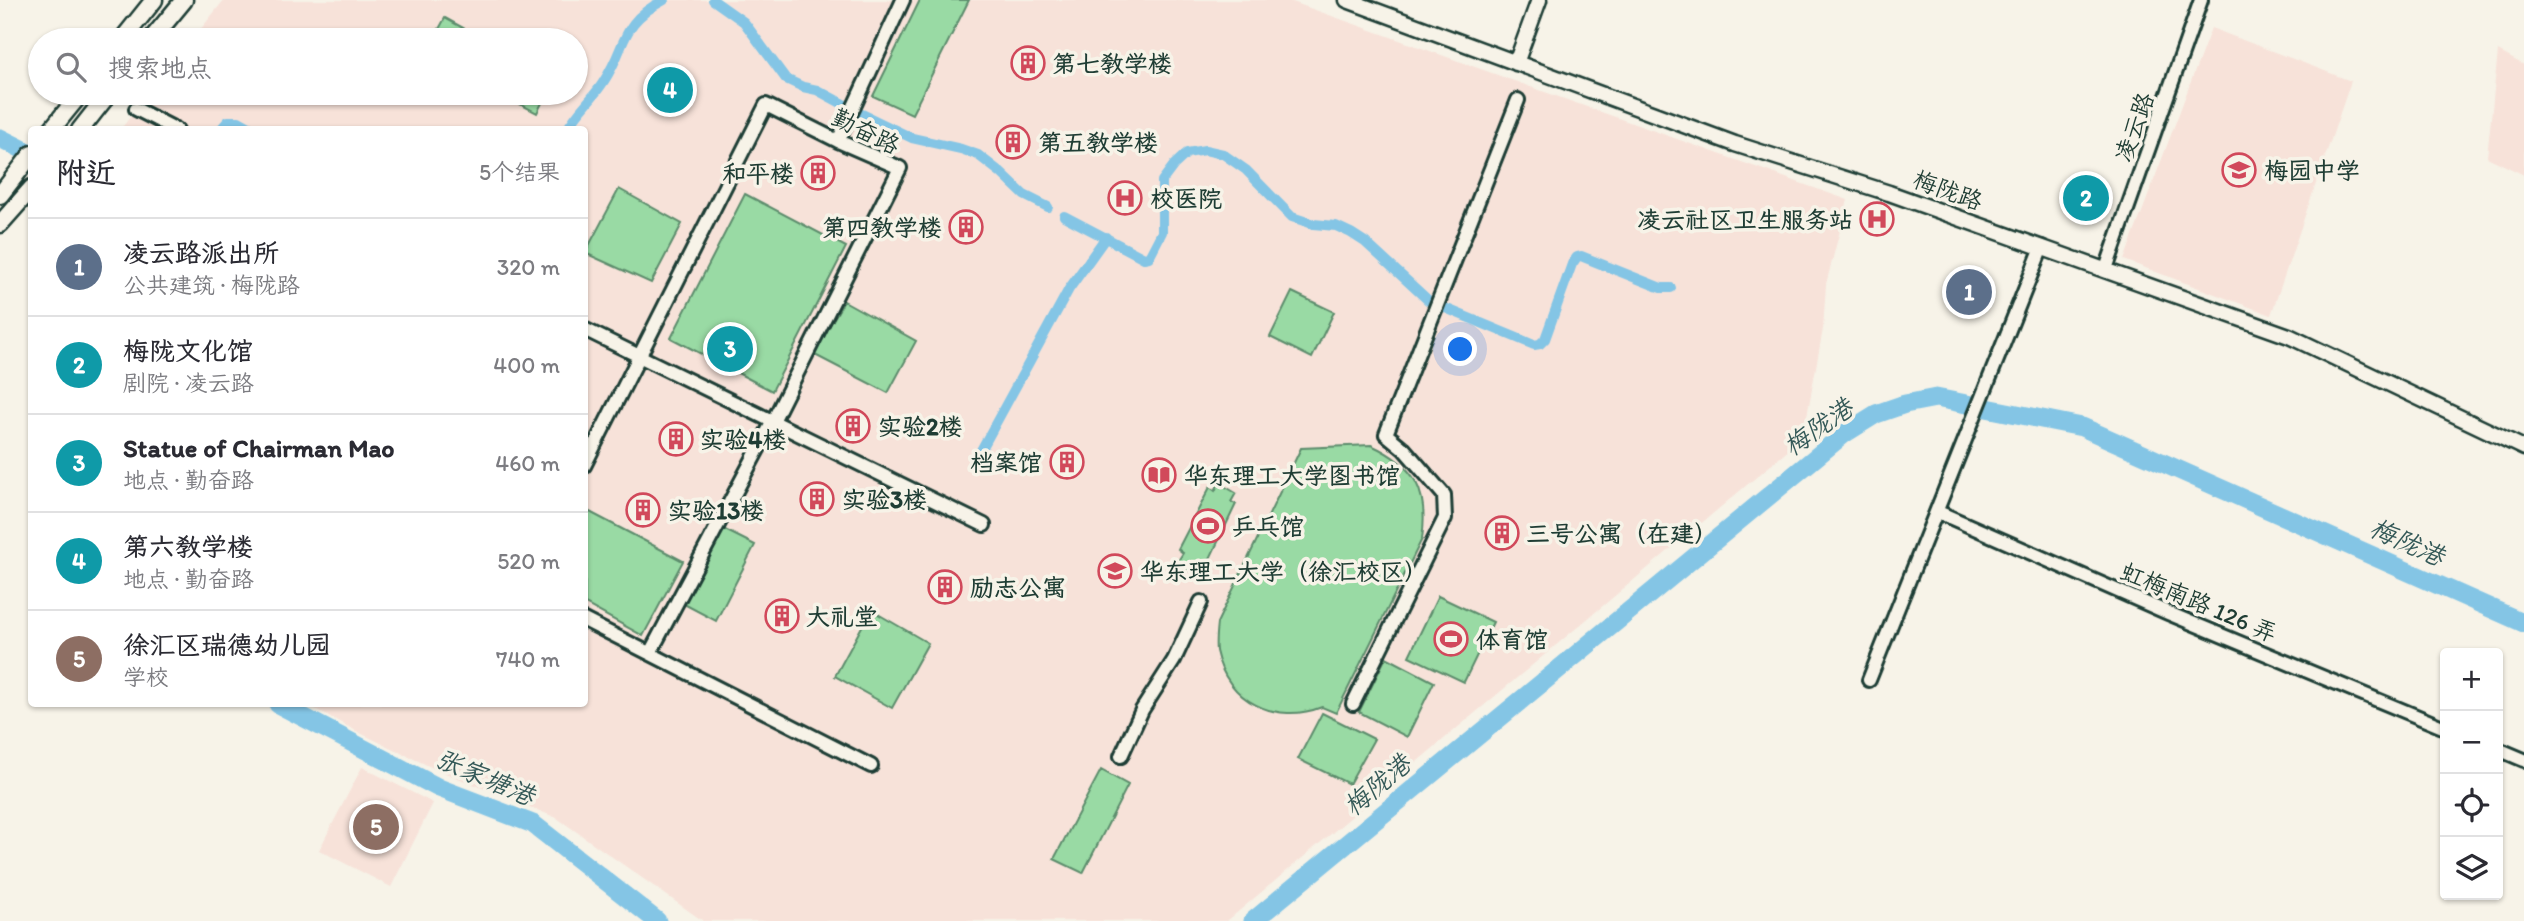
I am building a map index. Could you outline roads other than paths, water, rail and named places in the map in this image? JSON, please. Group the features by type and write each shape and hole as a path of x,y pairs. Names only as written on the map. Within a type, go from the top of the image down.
{"main road":[{"path":"132,28 155,0"},
{"path":"162,28 184,0"},
{"path":"54,126 71,105"},
{"path":"83,126 100,105"},
{"path":"0,195 27,160"},
{"path":"0,224 28,192"}],"street":[{"path":"838,141 903,0"},
{"name":"梅陇路","path":"1347,0 1735,144 1889,192 2289,335 2524,447"},
{"path":"1516,63 1539,0"},
{"name":"凌云路","path":"2106,269 2201,0"},
{"path":"1353,704 1445,518 1444,495 1404,449 1386,434 1518,100"},
{"name":"勤奋路","path":"588,458 766,105 900,168 773,421 650,653"},
{"path":"136,110 169,126"},
{"path":"1869,680 2042,247"},
{"path":"588,331 984,525"},
{"name":"虹梅南路 126 弄","path":"1938,512 2168,613 2440,725"},
{"path":"1121,756 1142,710 1174,660 1201,602"},
{"path":"588,622 871,766"},
{"path":"2503,751 2524,760"}],"waterway":[{"path":"588,102 612,68 631,27 649,9 664,0"},
{"path":"713,0 744,22 786,79 817,90 845,105"},
{"path":"569,126 585,105"},
{"path":"862,114 912,138 978,155 1024,195 1048,207"},
{"path":"224,126 228,121 239,121 248,126"},
{"name":"张家塘港","path":"0,138 28,152"},
{"path":"1064,216 1144,258 1149,257 1162,232 1162,181 1187,153 1205,150 1223,154 1246,170 1292,217 1313,224 1336,226 1351,233 1365,242 1429,301"},
{"path":"973,465 1069,289 1106,237"},
{"path":"1445,308 1534,345 1545,339 1572,264 1577,257 1581,256 1661,288 1671,288"},
{"name":"梅陇港","path":"1253,921 1844,434 1876,414 1905,404 1936,398 2082,427 2524,623"},
{"name":"张家塘港","path":"284,707 439,788 533,824 657,921"}],"place":[{"name":"第七教学楼","path":"1028,63"},
{"name":"第六教学楼","path":"670,90"},
{"name":"第五教学楼","path":"1013,142"},
{"name":"梅园中学","path":"2239,170"},
{"name":"和平楼","path":"818,173"},
{"name":"校医院","path":"1125,198"},
{"name":"梅陇文化馆","path":"2086,198"},
{"name":"凌云社区卫生服务站","path":"1877,219"},
{"name":"第四教学楼","path":"966,227"},
{"name":"凌云路派出所","path":"1969,292"},
{"name":"Statue of Chairman Mao","path":"730,349"},
{"name":"实验2楼","path":"853,426"},
{"name":"实验4楼","path":"676,439"},
{"name":"档案馆","path":"1067,462"},
{"name":"华东理工大学图书馆","path":"1159,475"},
{"name":"实验3楼","path":"817,499"},
{"name":"实验13楼","path":"643,510"},
{"name":"乒乓馆","path":"1208,526"},
{"name":"三号公寓（在建）","path":"1502,533"},
{"name":"华东理工大学（徐汇校区）","path":"1115,571"},
{"name":"励志公寓","path":"945,587"},
{"name":"大礼堂","path":"782,616"},
{"name":"体育馆","path":"1451,639"},
{"name":"徐汇区瑞德幼儿园","path":"376,827"}]}
